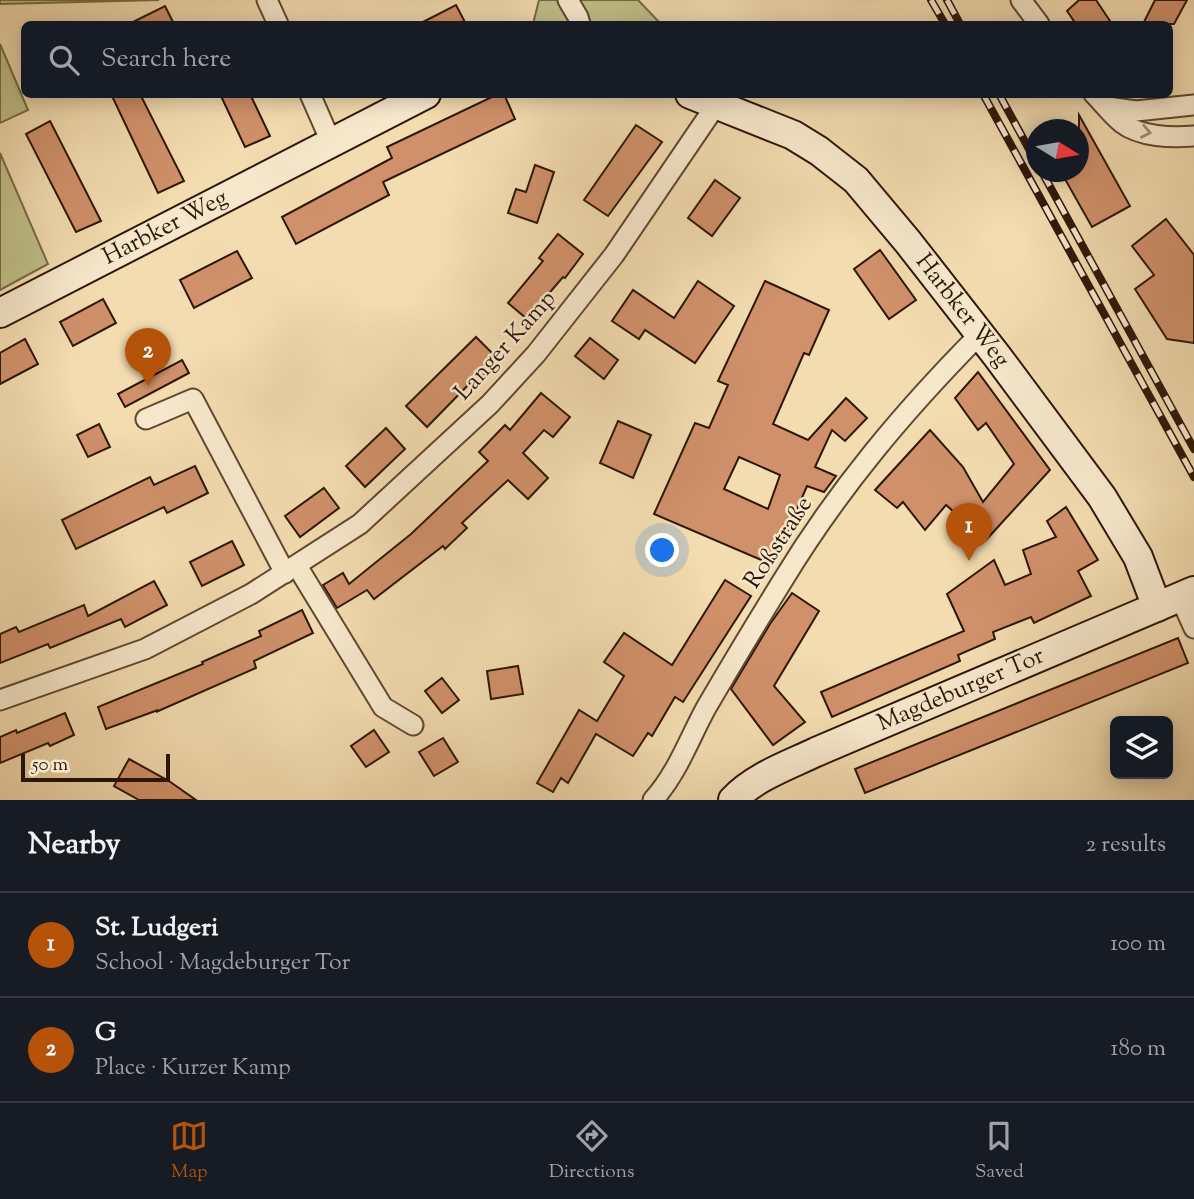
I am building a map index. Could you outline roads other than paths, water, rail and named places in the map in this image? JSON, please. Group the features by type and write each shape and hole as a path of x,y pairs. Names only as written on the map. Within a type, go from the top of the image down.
{"main road":[{"name":"Harbker Weg","path":"0,313 418,98"},
{"name":"Harbker Weg","path":"699,98 793,135 856,180 908,242 1102,498 1138,557 1177,598"},
{"name":"Magdeburger Tor","path":"733,800 770,774 816,752 1177,598"}],"street":[{"path":"267,0 277,21"},
{"path":"568,0 579,21"},
{"path":"1021,0 1037,21"},
{"path":"312,98 331,142"},
{"path":"1100,101 1136,111 1194,105"},
{"path":"1100,101 1122,123 1135,130 1194,136"},
{"name":"Langer Kamp","path":"0,700 145,649 202,621 291,570 360,524 490,404 536,354 614,255 716,105"},
{"name":"Roßstraße","path":"653,800 665,787 705,710 810,536 861,466 910,406 979,335"},
{"path":"146,419 193,398 291,570 383,707 413,725"},
{"path":"1177,598 1194,628"}],"railway":[{"path":"931,0 943,21"},
{"path":"947,0 958,21"},
{"path":"985,98 1194,477"},
{"path":"1001,98 1026,144"},
{"path":"1047,182 1194,449"}],"place":[{"name":"G","path":"148,386"},
{"name":"St. Ludgeri","path":"969,561"}]}
